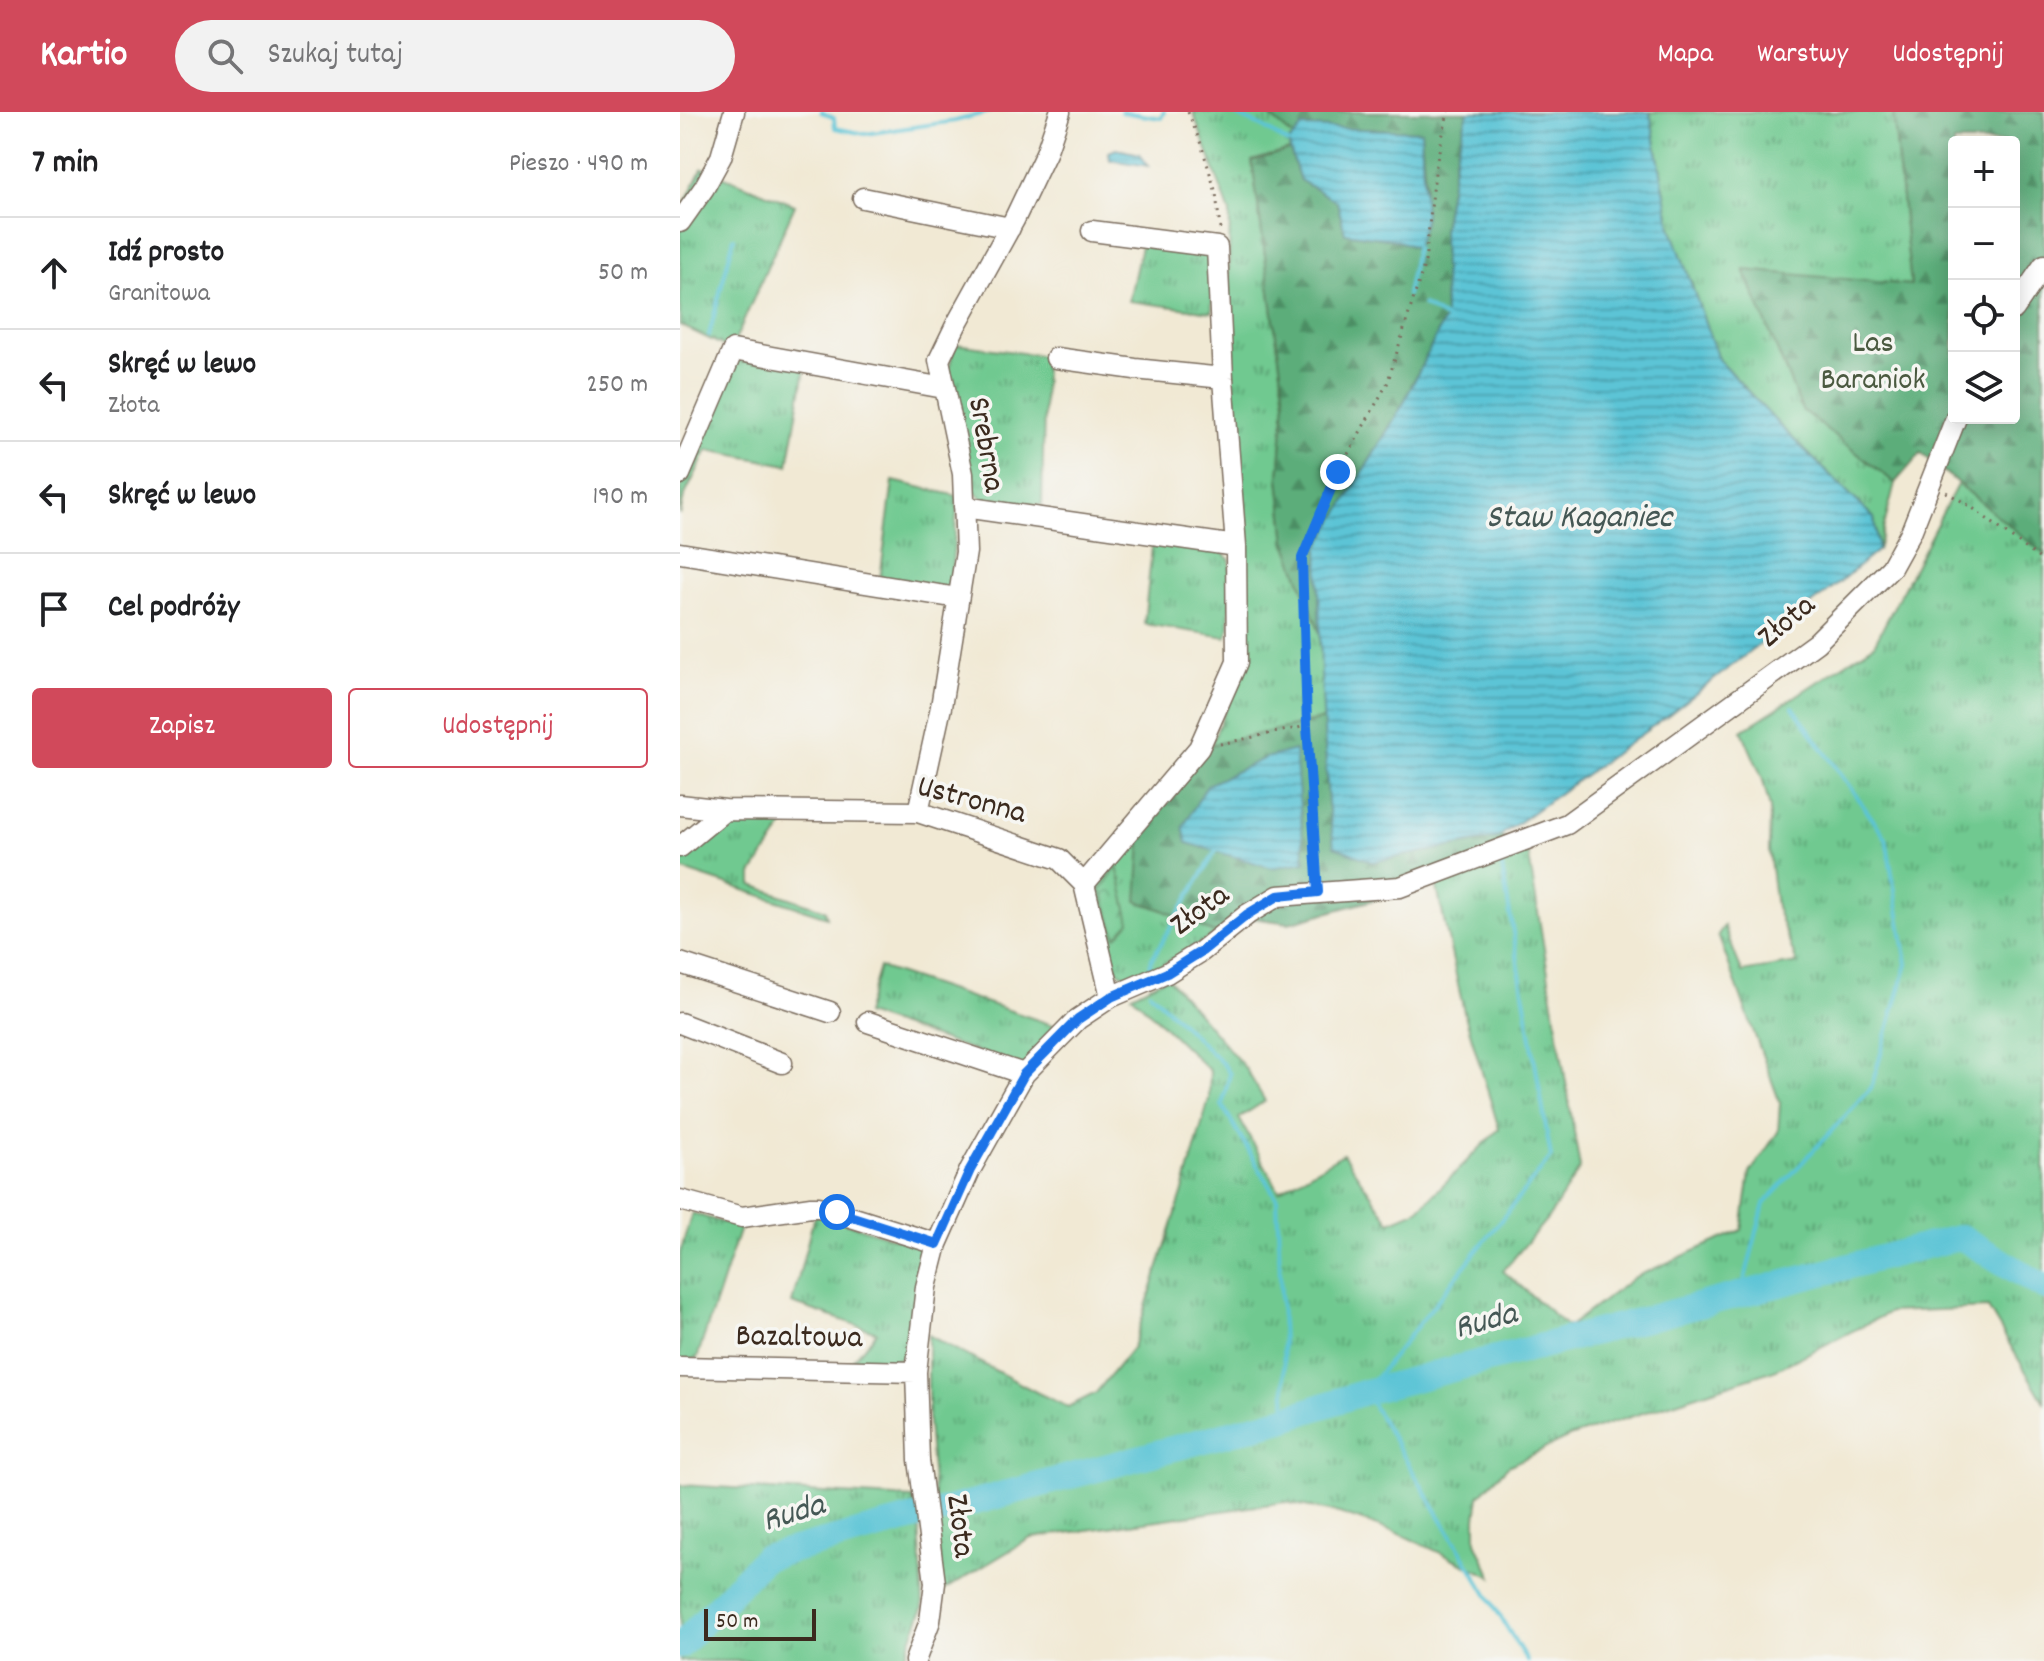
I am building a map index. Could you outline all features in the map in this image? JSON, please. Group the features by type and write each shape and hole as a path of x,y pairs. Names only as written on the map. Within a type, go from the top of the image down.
{"street":[{"path":"680,222 721,157 734,112"},
{"name":"Srebrna","path":"918,812 941,707 966,552 963,474 939,360 1010,228 1046,153 1060,112"},
{"path":"863,198 1010,228"},
{"path":"1092,231 1217,247 1236,546 1237,662 1199,748 1084,884 1111,997"},
{"path":"2020,300 2044,265"},
{"path":"680,474 733,350 944,388"},
{"path":"1056,358 1223,378"},
{"name":"Złota","path":"915,1661 930,1621 935,1583 919,1460 916,1372 926,1287 937,1244 970,1170 1024,1074 1078,1019 1111,997 1167,973 1278,896 1400,887 1567,824 1816,643 1891,568 1911,532 1954,424"},
{"path":"964,507 1236,546"},
{"path":"680,553 958,598"},
{"name":"Ustronna","path":"680,805 725,810 918,812 1059,859 1084,884"},
{"path":"680,847 725,810"},
{"path":"680,963 830,1012"},
{"path":"868,1022 1024,1074"},
{"path":"680,1023 782,1063"},
{"path":"680,1200 742,1217 819,1207 937,1244"},
{"name":"Bazaltowa","path":"680,1367 916,1372"}],"path":[{"path":"1188,112 1216,193 1221,242 1217,247"},
{"path":"1318,892 1307,726 1302,558 1338,472 1387,384 1425,262 1436,164 1448,112"},
{"path":"1931,483 1970,506 2044,562"},
{"path":"1199,748 1307,726"}],"green space":[{"path":"1193,112 1265,112 1294,137 1288,143 1290,150 1252,161 1285,400 1279,478 1286,542 1320,633 1324,719 1211,745 1242,669 1243,521 1235,403 1227,353 1230,213"},
{"path":"1265,112 1468,112 1455,159 1443,230 1445,318 1402,406 1318,548 1320,633 1286,542 1279,478 1285,400 1252,161 1290,150 1300,180 1337,202 1345,233 1396,240 1415,248 1425,184 1421,131 1303,127 1294,137"},
{"path":"1650,112 1893,112 1911,285 1745,271 1802,410 1895,483 1878,550 1874,518 1781,427 1718,359 1671,227"},
{"name":"Las Baraniok","path":"1893,112 2044,112 2044,554 1921,453 1895,483 1802,410 1744,270 1911,285"},
{"path":"702,168 795,205 733,350 680,325 680,209"},
{"path":"1142,241 1212,256 1212,312 1129,301"},
{"path":"955,344 1045,356 1042,505 989,503 970,489 949,369"},
{"path":"739,355 805,369 788,465 707,450 684,497 680,515 680,490"},
{"path":"893,481 958,496 950,592 880,579"},
{"path":"1958,483 2044,554 2044,1402 1988,1308 1890,1312 1777,1369 1569,1437 1508,1466 1479,1496 1476,1542 1492,1577 1398,1533 1339,1513 1285,1502 1031,1538 942,1591 928,1423 928,1335 1068,1407 1096,1393 1133,1347 1209,1099 1210,1071 1132,995 1167,977 1246,1069 1265,1101 1239,1118 1279,1191 1343,1154 1390,1222 1418,1210 1499,1129 1464,1012 1436,883 1527,845 1580,1168 1551,1214 1503,1271 1568,1327 1635,1277 1742,1230 1750,1173 1778,1132 1780,1103 1718,935 1724,926 1742,972 1797,963 1776,907 1769,851 1770,808 1762,777 1742,731 1874,645"},
{"path":"1153,538 1218,548 1230,560 1229,629 1226,637 1144,624"},
{"path":"1324,719 1328,803 1335,846 1496,836 1527,845 1436,883 1289,923 1251,918 1216,934 1137,901 1142,827 1211,745"},
{"path":"732,815 790,816 752,874 752,885 825,910 827,917 680,869 680,857 692,844"},
{"path":"1142,827 1138,901 1216,934 1133,981 1118,971 1108,956 1092,888"},
{"path":"1117,867 1130,922 1116,937 1100,892"},
{"path":"879,967 1056,1026 1046,1044 1024,1067 865,1014"},
{"path":"692,1213 740,1228 697,1358 680,1362 680,1253"},
{"path":"815,1213 917,1246 925,1252 909,1346 901,1357 891,1363 849,1364 877,1332 792,1303"},
{"path":"680,1485 913,1498 919,1521 923,1608 903,1661 680,1661"}],"water":[{"name":"Staw Kaganiec","path":"1468,112 1650,112 1671,227 1718,359 1781,427 1874,518 1878,550 1667,716 1497,838 1372,862 1334,846 1328,803 1321,675 1318,548 1402,406 1445,318 1443,230 1455,159"},
{"path":"1302,127 1421,131 1425,219 1416,248 1396,240 1345,233 1337,202 1300,180 1288,143"},
{"path":"1116,149 1140,154 1148,166 1110,160 1109,152"},
{"path":"1295,750 1305,862 1272,868 1187,843 1183,827 1207,785 1265,758"}],"waterway":[{"path":"821,112 834,118 835,128 865,134 955,121 989,112"},
{"path":"1121,112 1161,118 1164,112"},
{"path":"1229,112 1263,127 1288,143"},
{"path":"709,335 734,238"},
{"path":"1407,295 1416,248"},
{"path":"1423,305 1445,318"},
{"path":"1741,1294 1764,1204 1871,1088 1907,964 1886,838 1793,707"},
{"path":"1150,968 1150,962 1216,851"},
{"path":"1501,861 1551,1157 1365,1392 1527,1661"},
{"path":"1150,992 1230,1074 1222,1105 1277,1199 1286,1418"},
{"name":"Ruda","path":"938,1512 1286,1418 1365,1392 1961,1237 2044,1287"},
{"name":"Ruda","path":"680,1646 764,1558 914,1518"}],"route":[{"path":"837,1212 937,1244 970,1170 1008,1099 1024,1074 1078,1019 1111,997 1167,973 1278,896 1318,892 1307,726 1302,558 1338,472"}]}
